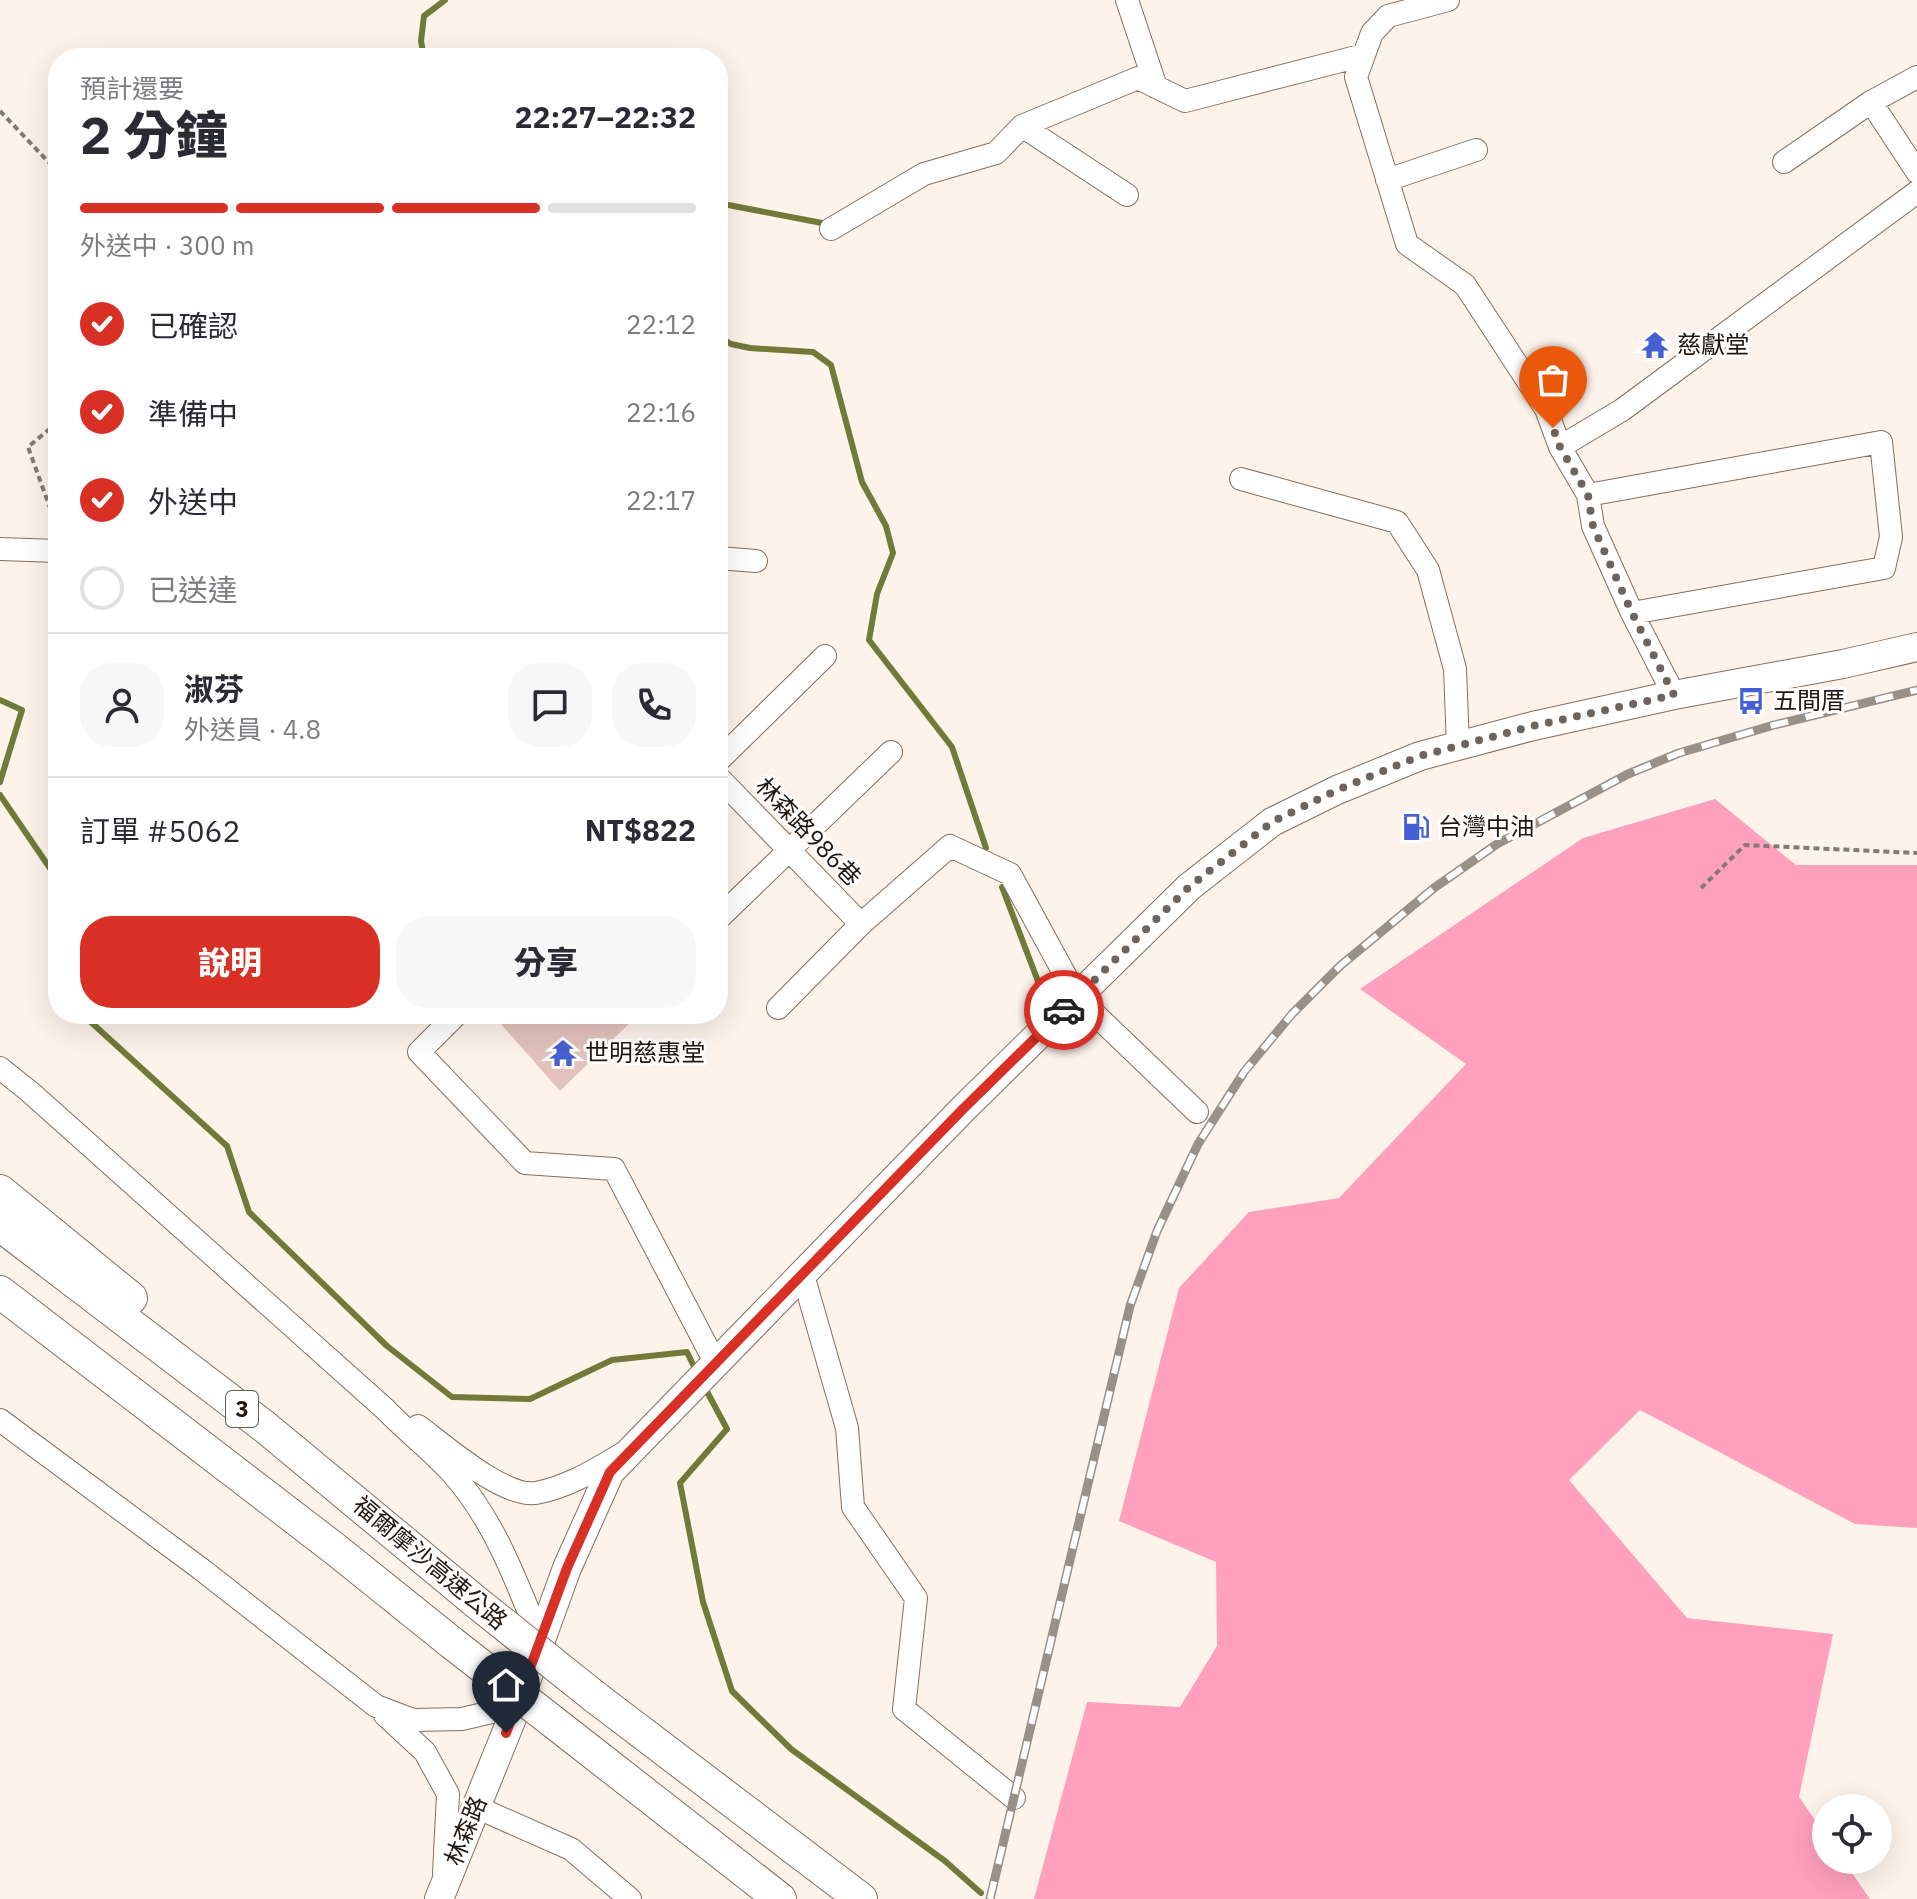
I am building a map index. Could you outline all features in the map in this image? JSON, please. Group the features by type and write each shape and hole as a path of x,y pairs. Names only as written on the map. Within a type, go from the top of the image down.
{"highway":[{"path":"0,1191 175,1333 360,1503"},
{"name":"福爾摩沙高速公路","path":"0,1225 360,1503 476,1602 595,1697 861,1899"},
{"name":"福爾摩沙高速公路","path":"0,1292 335,1549 780,1899"}],"main road":[{"name":"林森路","path":"441,1893 517,1706 567,1568 610,1472 963,1109 1189,887 1272,822 1337,790 1420,756 1533,726 1674,695 1913,654"}],"street":[{"path":"1127,0 1156,87"},
{"path":"1448,0 1385,8 1356,77 1407,244 1465,285 1546,409 1560,447 1588,495 1593,526 1632,613 1674,695"},
{"path":"831,229 924,174 996,153 1022,126 1138,78 1185,101 1364,55"},
{"path":"1784,162 1871,102 1917,77"},
{"path":"1871,102 1917,172"},
{"path":"1022,126 1127,195"},
{"path":"1387,180 1476,150"},
{"path":"1560,447 1622,410 1917,192"},
{"path":"1588,495 1881,442 1891,537 1884,568 1632,613"},
{"path":"1241,479 1397,522 1428,570 1455,669 1458,746"},
{"path":"0,549 48,551"},
{"path":"728,559 756,561"},
{"path":"728,751 825,656"},
{"path":"728,909 891,752"},
{"name":"林森路986巷","path":"728,787 861,924"},
{"name":"林森路986巷","path":"778,1008 861,924 950,846 1010,874 1077,997"},
{"path":"1077,997 1197,1112"},
{"path":"447,1024 419,1052 525,1163 614,1169 707,1374"},
{"path":"0,1068 385,1409 452,1473 490,1527 541,1642"},
{"path":"803,1275 847,1428 853,1507 916,1598 904,1709 1014,1798"},
{"path":"385,1409 414,1423 490,1481 533,1494 580,1479 630,1449"},
{"path":"0,1420 201,1569 376,1706 425,1752 448,1794 441,1893"},
{"path":"376,1706 413,1720 462,1719 517,1706"},
{"path":"476,1807 571,1849 630,1899"}],"path":[{"path":"0,111 48,161"},
{"path":"48,430 28,447 48,502"},
{"path":"1701,888 1745,845 1917,853"}],"shaded area":[{"path":"1715,799 1796,865 1917,865 1917,1528 1855,1524 1640,1410 1569,1480 1687,1618 1833,1634 1799,1797 1812,1816 1812,1874 1853,1874 1870,1899 1034,1899 1087,1702 1180,1707 1217,1646 1216,1562 1119,1521 1179,1288 1249,1212 1339,1198 1466,1064 1360,989 1583,838"}],"building":[{"name":"世明慈惠堂","path":"501,1024 629,1024 560,1091"}],"waterway":[{"path":"422,48 424,16 445,0"},
{"path":"728,205 822,223"},
{"path":"728,342 750,348 813,352 831,365 862,482 886,526 893,553 877,594 869,640 952,747 986,848"},
{"path":"0,700 22,710 0,782"},
{"path":"0,795 48,865"},
{"path":"1002,887 1044,997"},
{"path":"93,1024 227,1146 249,1212 387,1346 452,1397 530,1399 612,1360 687,1352 697,1373"},
{"path":"704,1386 727,1429 680,1483 703,1602 732,1691 791,1749 945,1861 981,1893"}],"railway":[{"path":"990,1899 1130,1306 1157,1231 1198,1144 1244,1072 1292,1014 1340,966 1434,888 1497,844 1628,774 1679,753 1774,725 1917,690"}],"way so far":[{"path":"1064,1010 1189,887 1272,822 1337,790 1420,756 1533,726 1674,695 1632,613 1593,526 1588,495 1560,447 1553,428"}],"place":[{"name":"慈獻堂","path":"1655,345"},
{"name":"五間厝","path":"1751,701"},
{"name":"台灣中油","path":"1416,827"},
{"name":"世明慈惠堂","path":"563,1053"}],"route":[{"path":"506,1733 567,1568 610,1472 963,1109 1064,1010"}]}
